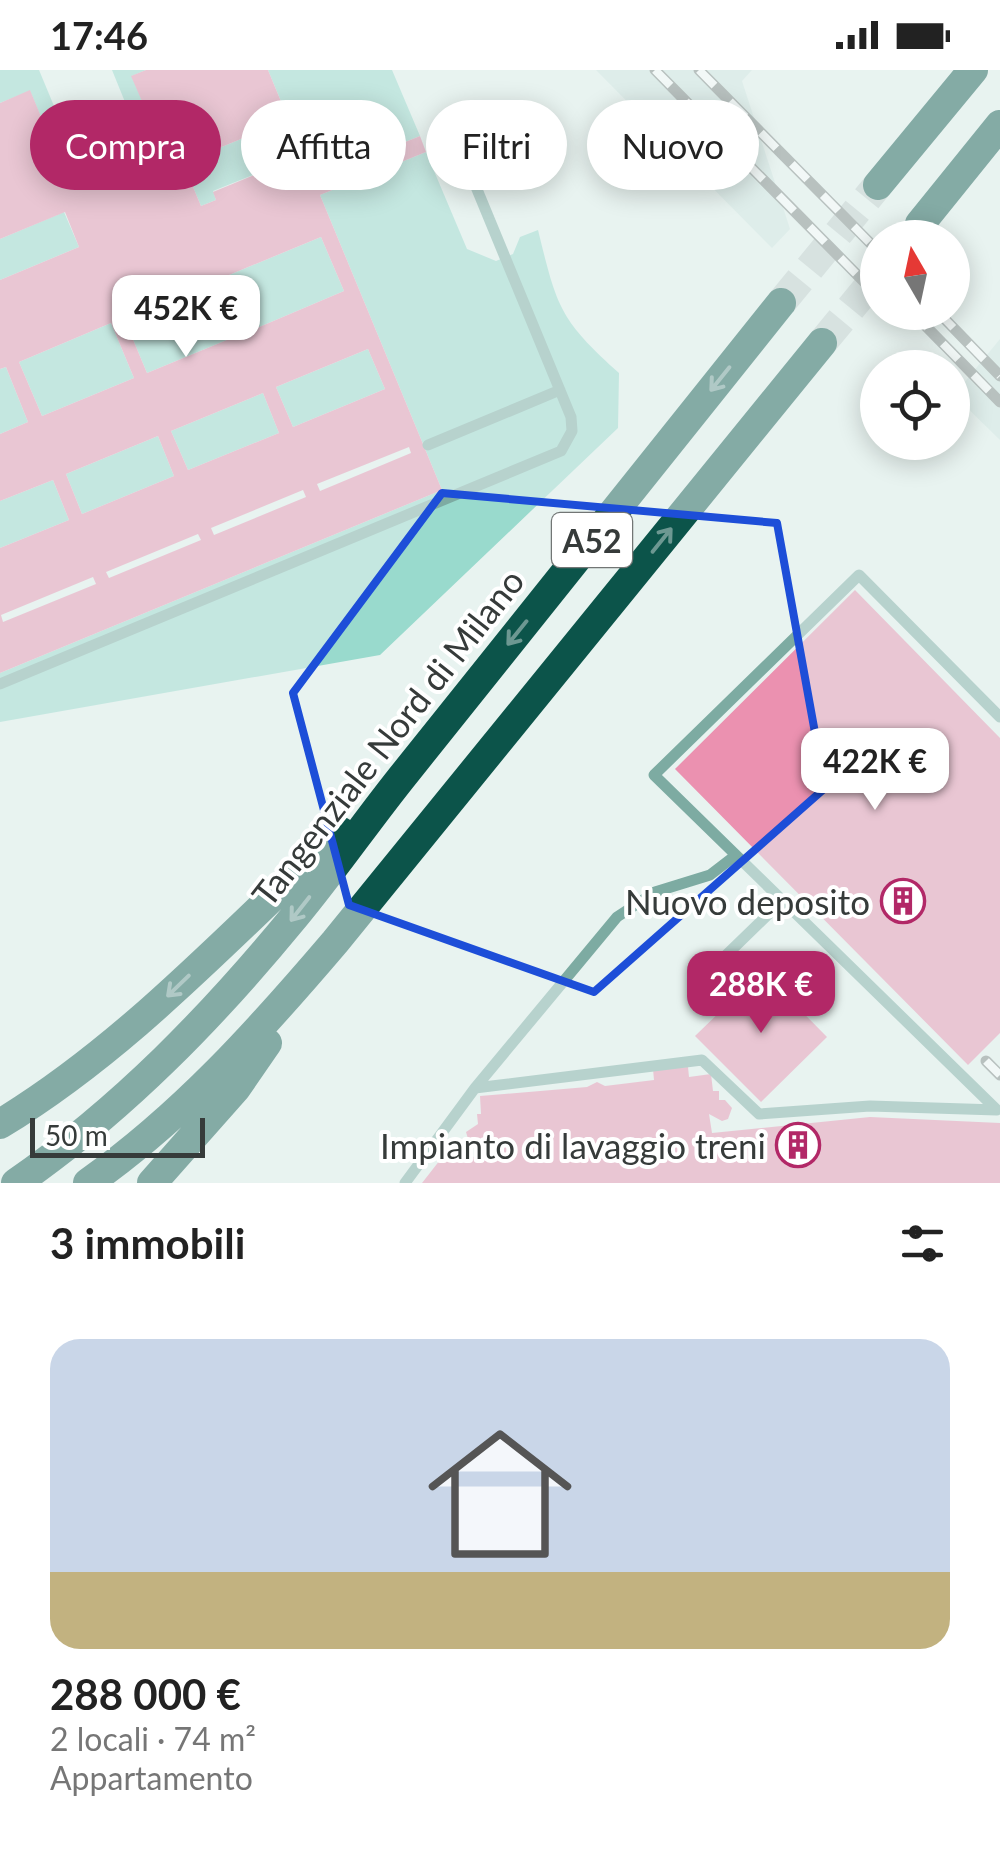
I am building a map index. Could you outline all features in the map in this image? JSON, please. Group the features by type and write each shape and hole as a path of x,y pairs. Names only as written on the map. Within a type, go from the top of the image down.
{"highway":[{"path":"878,184 972,70"},
{"path":"923,220 1000,126"},
{"name":"Tangenziale Nord di Milano","path":"16,1183 120,1103 176,1052 297,914 402,776 781,303"},
{"name":"A52","path":"88,1183 205,1086 336,942 822,343"},
{"path":"0,1124 68,1079 141,1020 402,776"},
{"path":"152,1183 236,1088 336,942"}],"lane":[{"path":"0,684 555,455 566,445 572,432 571,417 476,190"},
{"path":"428,445 560,390"},
{"path":"475,1088 702,1060 759,1114 870,1106 998,1110 654,775 859,575 1000,717"},
{"path":"404,1183 475,1088 617,917 655,892 710,875 736,855"},
{"path":"722,998 710,980 715,966 782,900"}],"highlighted area":[{"path":"442,493 777,523 825,788 594,992 349,905 293,693"}],"shaded area":[{"path":"596,70 752,70 742,81 748,100 626,100"},
{"path":"759,133 790,229 772,248 715,190 759,190"},
{"path":"1000,339 1000,440 970,411 970,376"}],"green space":[{"path":"0,70 39,70 52,100 34,100 30,91 0,103"},
{"path":"112,70 146,70 132,76 142,100 124,100"},
{"path":"268,70 392,70 405,100 280,100"},
{"path":"406,103 420,136 406,142"},
{"path":"241,139 241,180 221,188 221,147"},
{"path":"426,152 426,190 442,190 467,249 496,261 513,254 520,237 538,230 563,310 584,339 619,373 618,428 380,655 0,722 0,673 442,490 320,195 332,190 406,190 406,160"},
{"path":"194,190 215,190 216,200 201,206"},
{"path":"64,212 79,247 0,280 0,239"},
{"path":"321,237 344,291 252,330 229,275"},
{"path":"216,280 239,335 147,373 124,318"},
{"path":"111,323 134,378 42,416 19,362"},
{"path":"368,349 385,389 293,427 276,387"},
{"path":"6,367 28,422 0,434 0,369"},
{"path":"263,393 279,433 188,470 171,431"},
{"path":"158,436 174,476 82,514 66,474"},
{"path":"53,480 69,520 0,548 0,501"}],"building":[{"path":"146,70 268,70 280,100 241,100 241,139 221,147 221,100 141,100 131,76"},
{"path":"30,90 34,100 30,100 30,190 194,190 201,206 216,200 213,192 241,180 241,190 332,190 320,195 442,490 0,673 0,548 69,520 53,480 0,501 0,434 28,422 6,367 0,369 0,280 79,247 65,212 0,239 0,103","holes":["321,237 344,291 252,330 229,275","216,280 239,335 147,373 124,318","111,323 134,378 42,416 19,362","368,349 385,389 293,427 276,387","263,393 279,433 188,470 171,431","158,436 174,476 82,514 66,474","409,447 411,453 320,491 317,484","303,490 306,497 214,535 211,528","198,534 201,540 109,578 106,572","93,577 96,584 3,622 1,615"]},
{"path":"420,136 426,152 406,160 406,142"},
{"name":"Nuovo deposito","path":"855,590 1000,738 1000,1033 968,1065 675,769"},
{"path":"762,971 827,1037 761,1102 695,1036"},
{"name":"Impianto di lavaggio treni","path":"688,1067 689,1077 711,1074 713,1091 719,1091 719,1100 725,1100 732,1108 728,1119 722,1121 709,1114 712,1133 870,1117 1000,1123 1000,1183 422,1183 440,1160 481,1156 479,1145 469,1142 466,1132 478,1124 480,1096 587,1087 597,1082 605,1086 654,1080 653,1069"}],"tunnel":[{"path":"781,303 878,185"},
{"path":"822,343 860,297"}],"railway":[{"path":"655,70 860,278"},
{"path":"699,70 860,233"},
{"path":"930,330 1000,402"},
{"path":"955,330 1000,376"},
{"path":"986,1061 1000,1075"}],"place":[{"name":"Nuovo deposito","path":"903,901"},
{"name":"Impianto di lavaggio treni","path":"798,1145"}]}
